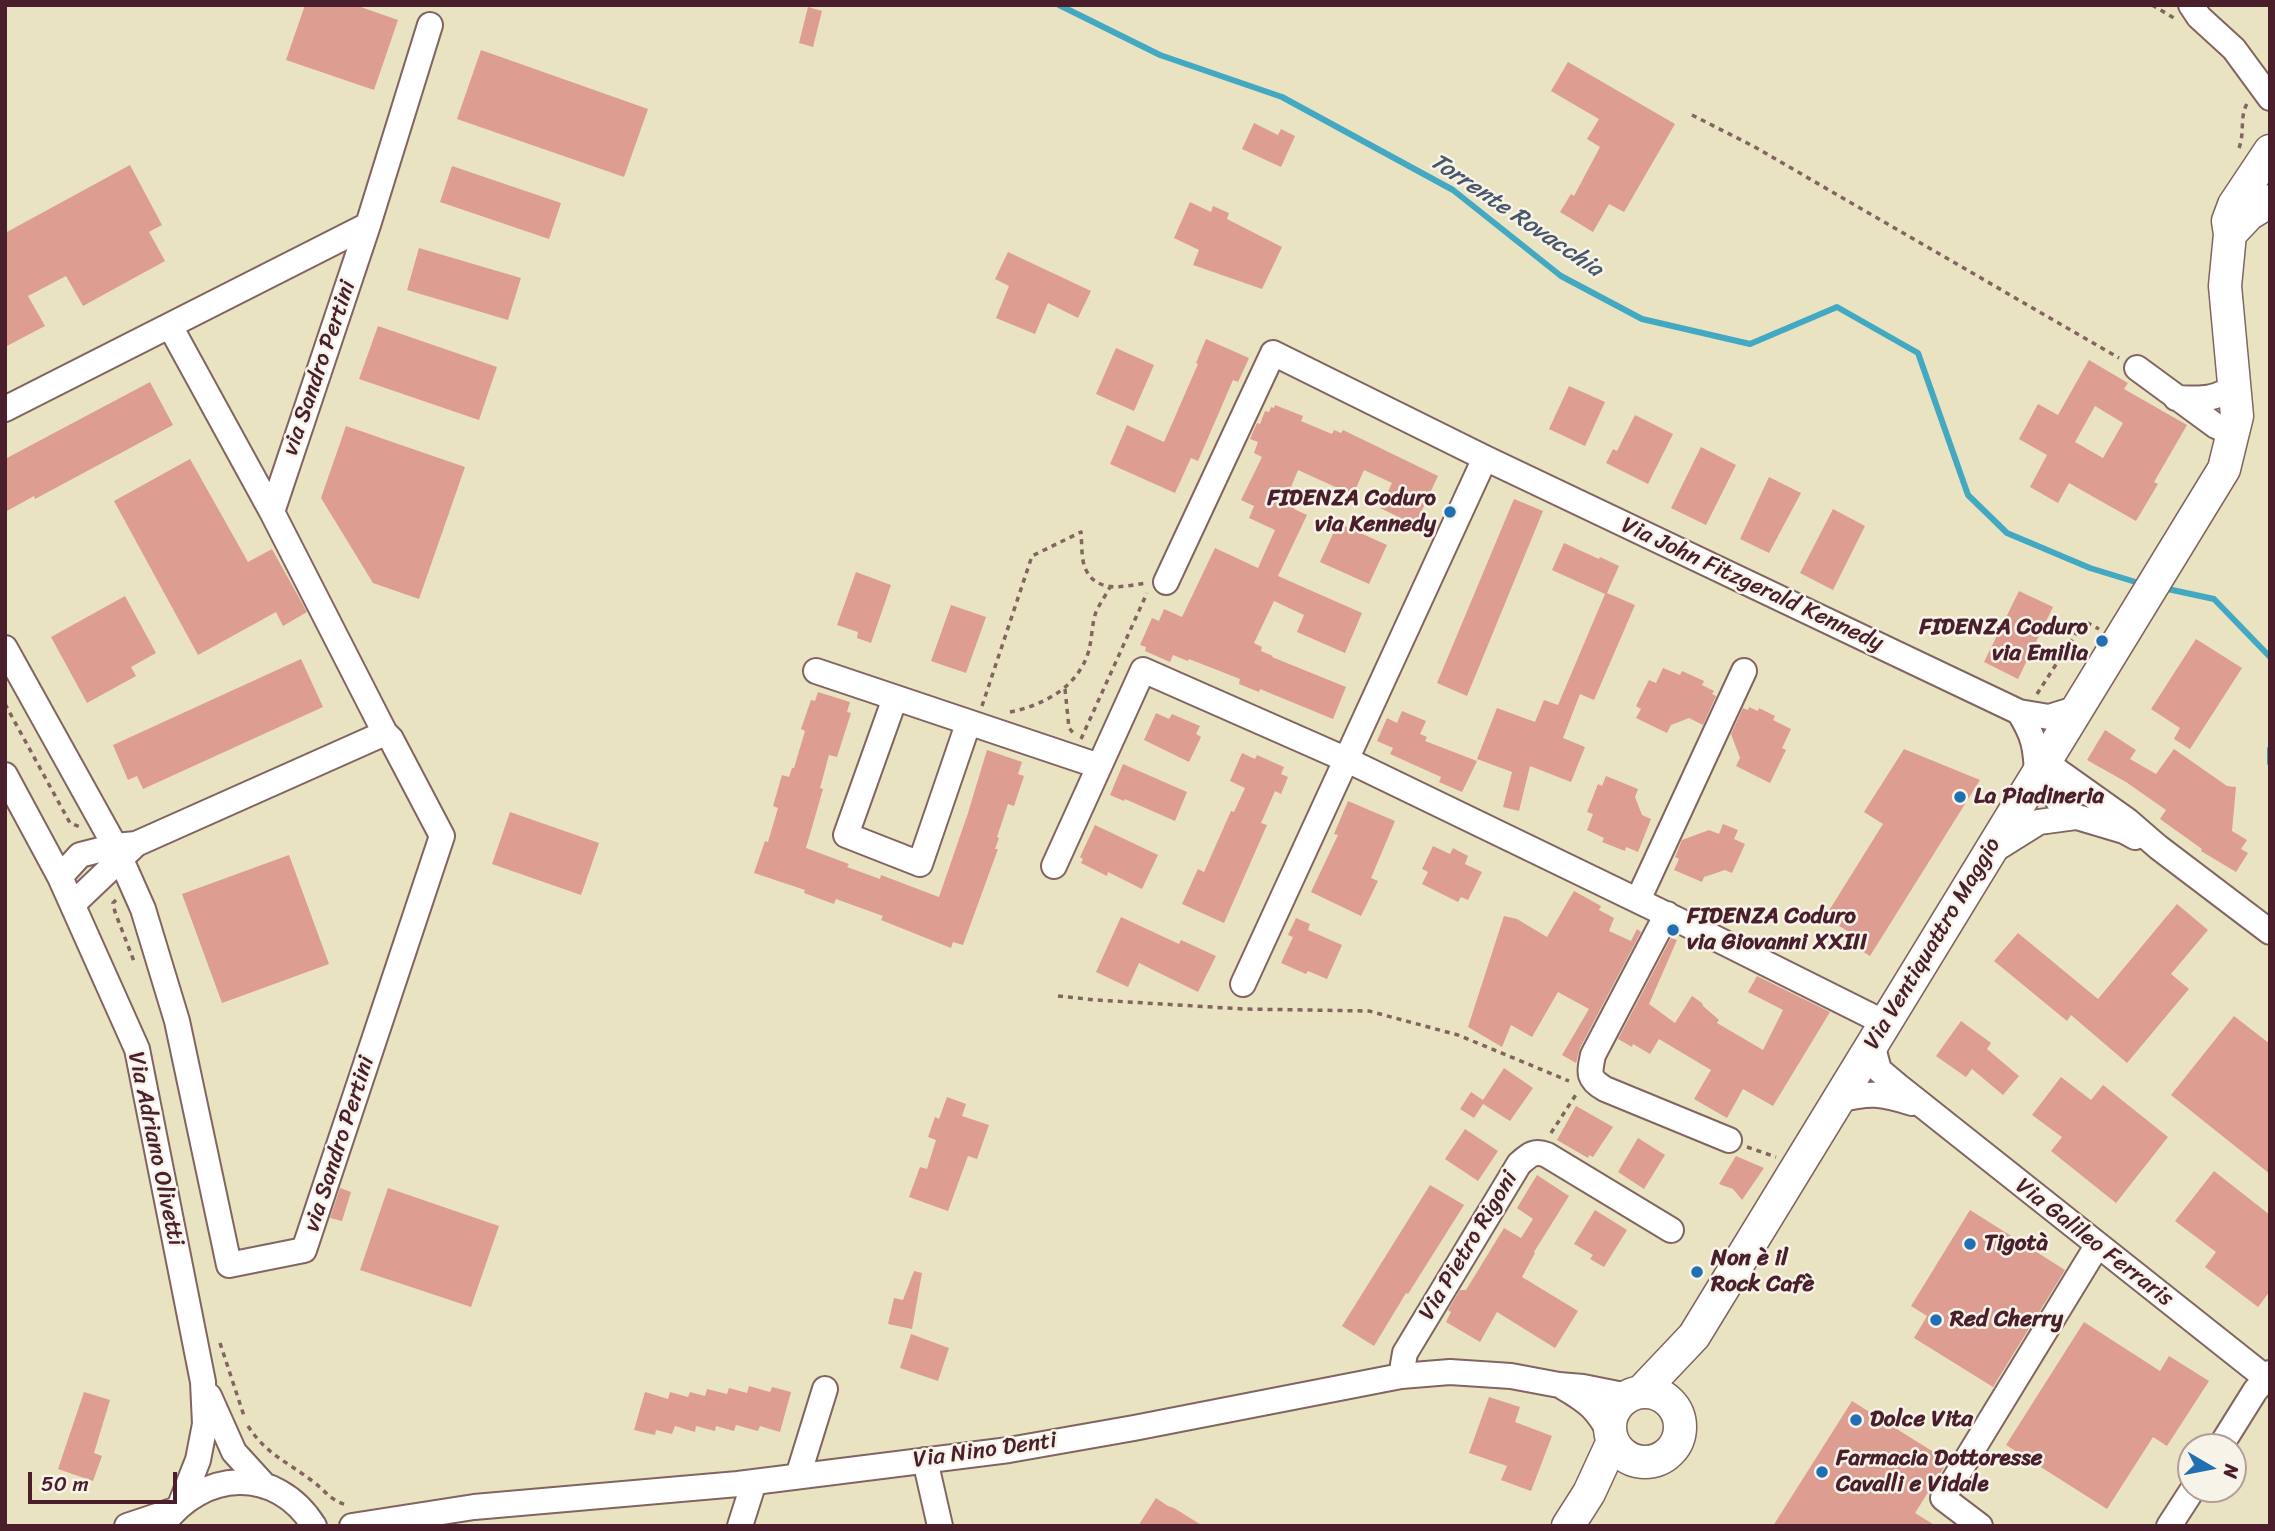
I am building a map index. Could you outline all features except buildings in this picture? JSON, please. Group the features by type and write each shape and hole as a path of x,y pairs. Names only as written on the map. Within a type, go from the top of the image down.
{"main road":[{"name":"Via Ventiquattro Maggio","path":"1694,1336 2224,469 2237,416 2225,286 2230,234 2228,221 2234,205 2270,151"},
{"path":"2230,234 2249,214 2270,201"},
{"path":"1649,1462 1628,1457 1619,1450 1612,1438 1613,1413 1619,1403 1634,1394 1694,1336"},
{"path":"1675,1407 1694,1336"},
{"path":"1589,1493 1619,1475 1664,1456 1678,1441 1680,1422 1675,1407 1660,1395 1634,1394"},
{"path":"1568,1526 1589,1493 1612,1438"}],"street":[{"path":"2190,5 2199,17 2234,49 2270,98"},
{"name":"via Sandro Pertini","path":"272,512 368,225 430,25"},
{"path":"2234,49 2270,67"},
{"name":"via Sandro Pertini","path":"5,409 368,225"},
{"name":"via Sandro Pertini","path":"5,648 124,850 177,1021 229,1265 304,1250 442,835 391,739 385,733 272,512 170,326"},
{"name":"Via John Fitzgerald Kennedy","path":"1166,582 1273,353 1485,458 2025,707 2049,717 2078,708"},
{"path":"2137,368 2175,398 2234,434"},
{"path":"2175,398 2206,399 2220,396 2235,386"},
{"path":"1243,984 1485,458"},
{"path":"1054,866 1143,670 1345,759 1667,914 1878,1033"},
{"path":"816,671 1099,766"},
{"path":"1638,900 1744,671"},
{"path":"895,698 846,835 920,864 973,724"},
{"path":"2025,707 2041,769 2067,814 2123,831 2158,847"},
{"path":"60,877 80,855 124,850 385,733"},
{"path":"2041,769 2128,821 2270,932"},
{"path":"5,773 23,784 58,842 88,852"},
{"name":"Via Adriano Olivetti","path":"5,773 73,904 136,1049 203,1382"},
{"path":"1989,853 2039,822 2076,817"},
{"path":"73,904 124,850"},
{"path":"1667,914 1593,1055 1588,1084 1729,1140"},
{"name":"Via Galileo Ferraris","path":"1878,1033 1879,1070 2097,1246 2268,1376 2229,1433"},
{"path":"1838,1100 1865,1094 1888,1095 1923,1107"},
{"name":"Via Pietro Rigoni","path":"1401,1376 1405,1353 1519,1164 1530,1154 1539,1152 1671,1230"},
{"path":"1980,1526 1943,1498 2097,1246"},
{"name":"Via Nino Denti","path":"352,1526 398,1522 474,1507 754,1482 1009,1450 1401,1376 1462,1373 1511,1376 1634,1394"},
{"path":"203,1382 234,1452 265,1486"},
{"path":"172,1514 198,1460 205,1424 203,1382"},
{"name":"Via Nino Denti","path":"1559,1385 1599,1412 1612,1438"},
{"path":"799,1476 825,1389"},
{"path":"925,1461 940,1526"},
{"path":"740,1526 754,1482"},
{"path":"127,1526 172,1514 195,1493 230,1483 265,1486 289,1498 311,1521 344,1526"},
{"path":"2169,1526 2184,1503"}],"path":[{"path":"1692,115 1753,146 2137,368"},
{"path":"973,724 1032,556 1081,532 1086,570 1099,583 1110,587 1152,582 1080,742 1069,728 1065,689"},
{"path":"1005,713 1046,701 1065,689 1077,675 1088,653 1096,612 1110,587"},
{"path":"2025,707 2084,621 2119,640"},
{"path":"1058,996 1244,1009 1368,1011 1458,1035 1588,1084 1539,1152"},
{"path":"1729,1140 1779,1158 1783,1152 1799,1164"}],"waterway":[{"name":"Torrente Rovacchia","path":"1059,5 1160,55 1282,97 1453,190 1561,276 1642,319 1750,344 1837,307 1918,353 1968,495 2007,533 2090,568 2142,584"},
{"name":"Torrente Rovacchia","path":"2163,588 2214,599 2270,657"},
{"name":"Torrente Rovacchia","path":"2270,749 2270,763"}],"place":[{"name":"FIDENZA Coduro via Kennedy","path":"1450,512"},
{"name":"FIDENZA Coduro via Emilia","path":"2102,641"},
{"name":"La Piadineria","path":"1960,797"},
{"name":"FIDENZA Coduro via Giovanni XXIII","path":"1673,930"},
{"name":"Tigotà","path":"1970,1244"},
{"name":"Non è il Rock Cafè","path":"1697,1272"},
{"name":"Red Cherry","path":"1936,1320"},
{"name":"Dolce Vita","path":"1856,1420"},
{"name":"Farmacia Dottoresse Cavalli e Vidale","path":"1822,1472"}]}
